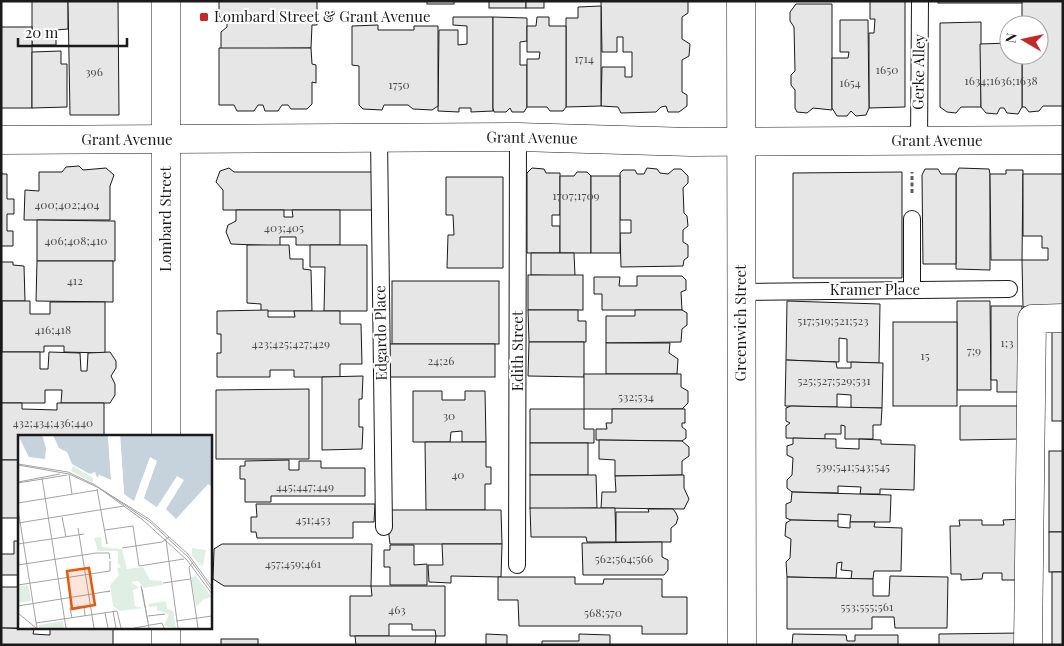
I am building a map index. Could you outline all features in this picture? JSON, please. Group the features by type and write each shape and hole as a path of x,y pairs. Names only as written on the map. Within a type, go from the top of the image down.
{"street":[{"name":"Lombard Street","path":"166,1 166,435"},
{"name":"Greenwich Street","path":"741,1 742,645"},
{"name":"Grant Avenue","path":"1,140 379,138 518,138 741,142 1063,140"},
{"path":"1028,645 1032,319 1063,318"},
{"path":"166,628 166,645"}],"lane":[{"name":"Gerke Alley","path":"915,142 920,1"},
{"name":"Edgardo Place","path":"379,138 384,527"},
{"name":"Edith Street","path":"517,565 518,138"},
{"path":"912,219 912,290"},
{"name":"Kramer Place","path":"741,292 1009,290"}],"path":[{"path":"912,219 915,142"}],"building":[{"path":"32,1 68,1 68,29 56,30 56,45 32,45"},
{"path":"68,1 118,1 119,115 70,115"},
{"path":"219,1 317,1 317,25 312,25 311,48 221,49 221,32 227,27 227,23 219,16"},
{"path":"427,1 454,1 454,4 427,4"},
{"path":"489,1 526,1 526,8 489,8"},
{"path":"526,1 544,1 544,8 526,8"},
{"path":"601,1 688,1 688,13 682,17 682,39 690,44 689,56 682,60 682,92 687,95 687,106 679,112 668,112 666,106 661,107 656,112 621,113 618,107 601,106 602,67 625,67 625,77 632,77 632,52 623,52 623,37 617,37 617,52 602,52"},
{"path":"870,1 905,1 905,107 869,108 869,33 874,33 875,19 870,19"},
{"path":"938,1 1022,1 1022,3 938,3"},
{"path":"1022,1 1063,1 1063,106 1043,106 1039,111 1029,112 1025,107 1022,107 1022,65 1049,65 1049,15 1022,15"},
{"path":"796,4 832,4 832,110 813,108 807,113 797,112 795,108 795,90 791,85 791,75 795,71 794,27 790,21 790,12"},
{"path":"601,6 601,106 566,107 566,18 578,18 578,7"},
{"path":"453,17 493,17 493,111 471,112 471,108 459,108 459,112 438,111 439,30 458,30 458,45 467,44 467,26 453,25"},
{"path":"493,17 527,18 527,41 520,42 520,65 527,65 527,107 524,112 512,112 510,108 506,112 494,112"},
{"path":"537,17 549,17 549,26 566,26 566,107 563,111 550,111 547,107 527,107 527,59 539,59 540,52 527,52 527,26 536,26"},
{"path":"840,20 868,20 869,108 866,115 856,116 851,111 847,116 837,116 832,108 832,58 848,58 849,52 840,52"},
{"path":"981,22 981,107 961,107 956,113 947,112 940,107 940,23"},
{"path":"378,25 378,30 414,30 414,26 438,26 438,106 432,110 413,109 408,105 384,105 382,110 363,109 359,105 359,66 352,65 352,26"},
{"path":"1,27 32,27 32,108 1,108"},
{"path":"999,43 999,65 1022,65 1022,107 1018,114 1007,113 1004,108 1000,108 997,114 986,113 981,107 980,44"},
{"path":"219,48 311,48 312,64 316,65 316,83 312,82 312,104 307,109 291,109 288,105 282,105 278,111 265,111 263,105 258,105 254,111 237,111 234,105 219,105"},
{"path":"61,51 61,64 67,64 67,107 32,108 32,52"},
{"path":"79,166 83,170 106,168 114,175 110,186 110,220 24,220 25,190 39,191 39,172 62,172 66,167"},
{"path":"229,168 234,172 373,172 373,210 223,210 223,190 216,182 220,171"},
{"path":"532,168 544,169 546,173 560,173 560,215 552,215 552,226 560,226 560,253 527,253 527,173"},
{"path":"647,168 657,169 660,173 668,174 674,169 681,169 688,176 688,183 683,188 684,213 687,216 688,226 683,230 683,242 688,245 688,257 684,260 683,266 621,267 620,233 631,233 631,220 620,220 620,173 623,170 635,170 637,174 644,174"},
{"path":"959,168 989,169 990,270 956,269 956,174"},
{"path":"925,169 938,169 941,174 956,174 956,264 923,264 922,175"},
{"path":"1,170 2,174 7,174 7,199 14,199 14,214 7,214 7,231 13,231 13,246 1,246"},
{"path":"1006,170 1023,170 1022,260 991,260 990,174 1006,174"},
{"path":"577,172 587,172 591,176 591,253 560,253 560,176 574,176"},
{"path":"902,172 902,278 793,278 793,173"},
{"path":"1023,174 1063,174 1063,307 1023,307 1022,260 1048,260 1048,248 1042,248 1042,236 1023,236"},
{"path":"591,176 620,176 620,253 591,253"},
{"path":"446,177 503,177 503,268 447,268 448,235 454,235 453,215 446,215"},
{"path":"236,210 284,210 284,217 293,217 292,210 340,210 340,245 296,245 296,237 280,237 280,246 231,244 226,232 228,225 236,221"},
{"path":"37,220 115,221 115,261 37,261"},
{"path":"247,245 289,245 290,259 303,259 303,269 311,270 312,311 261,311 261,304 247,303"},
{"path":"310,245 367,245 367,311 324,311 325,267 310,267"},
{"path":"531,253 574,253 575,276 531,275"},
{"path":"37,261 113,261 113,302 36,301"},
{"path":"1,262 13,262 13,265 24,266 25,301 1,301"},
{"path":"528,275 583,275 583,310 528,310"},
{"path":"637,276 682,276 686,280 686,290 681,292 682,310 602,310 602,294 594,294 594,277 620,277 619,286 637,286"},
{"path":"392,281 499,281 499,344 392,344"},
{"path":"2,301 30,301 30,314 50,314 50,302 105,302 105,353 64,352 64,346 44,346 44,352 2,352"},
{"path":"787,301 880,304 879,363 847,362 847,339 839,338 839,362 786,360"},
{"path":"957,301 990,301 991,390 957,390"},
{"path":"991,306 1022,306 1022,380 1019,392 997,392 997,380 991,380"},
{"path":"268,310 268,317 295,317 294,311 340,311 340,324 361,324 362,364 340,364 340,377 294,377 294,370 270,370 270,377 217,377 217,353 221,353 221,334 217,334 217,311"},
{"path":"528,310 578,310 578,321 586,321 586,342 529,342"},
{"path":"635,310 682,310 687,313 687,325 682,329 681,342 606,343 606,316 635,316"},
{"path":"893,322 957,322 957,406 893,406"},
{"path":"1052,330 1063,330 1063,421 1052,421"},
{"path":"529,342 584,342 584,377 528,376"},
{"path":"606,343 670,343 669,353 678,359 677,374 606,374"},
{"path":"388,344 495,344 495,377 388,377"},
{"path":"1,352 40,352 40,369 48,369 49,352 80,353 81,371 87,371 88,353 110,352 116,361 116,368 111,376 115,384 115,395 110,403 61,403 62,390 45,390 45,403 1,403"},
{"path":"786,360 836,362 837,368 851,368 851,362 883,363 882,408 851,408 851,395 837,394 837,407 785,406"},
{"path":"584,374 681,374 681,387 688,391 688,403 682,409 584,409"},
{"path":"363,376 362,399 359,399 359,427 363,427 362,449 322,450 322,377"},
{"path":"309,389 309,459 216,459 216,390"},
{"path":"413,391 442,391 442,400 465,400 465,391 485,391 486,442 462,442 462,431 451,432 450,442 413,442"},
{"path":"1,403 22,403 22,409 57,410 57,403 104,403 104,435 18,435 18,460 1,460"},
{"path":"791,406 882,408 881,425 873,425 873,439 845,439 845,426 841,425 841,434 825,434 825,439 786,438 786,426 790,423 786,421 786,408"},
{"path":"960,406 1021,406 1022,439 960,440"},
{"path":"530,409 584,409 584,429 594,429 594,443 530,443"},
{"path":"612,409 685,409 685,423 682,423 682,427 686,430 686,438 682,441 596,440 596,429 607,429 606,423 612,423"},
{"path":"793,438 836,439 836,448 859,449 859,439 881,440 881,444 915,445 914,490 880,489 880,494 860,494 861,487 838,486 838,493 792,492 787,488 787,480 792,475 793,458 787,455 787,446 793,444"},
{"path":"599,440 682,441 689,447 689,456 682,461 682,475 615,476 615,460 599,459"},
{"path":"425,442 486,442 486,467 491,467 491,484 485,484 485,510 426,510"},
{"path":"530,443 588,443 588,475 530,475"},
{"path":"1049,451 1063,451 1063,532 1049,532"},
{"path":"1,460 18,460 18,518 1,518"},
{"path":"289,460 289,470 299,470 299,461 321,461 321,468 365,468 365,496 271,496 271,502 245,502 245,479 240,479 240,466 245,466 245,461"},
{"path":"530,475 596,475 597,508 530,509"},
{"path":"684,475 684,488 689,499 684,509 601,508 602,492 616,492 615,476"},
{"path":"792,492 891,495 890,522 850,522 851,515 838,514 838,521 791,520 786,518 786,504 791,502"},
{"path":"256,504 375,504 374,522 353,522 353,538 257,538 256,532 251,532 251,517 257,517"},
{"path":"530,508 615,508 616,542 587,542 586,537 531,537"},
{"path":"648,509 673,509 676,513 678,518 676,524 671,528 671,542 616,542 616,512 649,512"},
{"path":"386,510 501,510 502,544 390,544"},
{"path":"1024,519 1024,580 1002,580 1002,573 983,573 982,579 961,580 961,574 951,574 950,526 960,526 959,520 982,520 982,525 1004,525 1003,520"},
{"path":"791,520 838,521 838,527 850,528 850,522 875,522 874,527 902,528 901,571 874,571 873,579 851,579 852,571 841,570 842,562 837,563 836,578 787,577 786,562 790,558 791,539 785,536 786,523"},
{"path":"1049,532 1063,532 1063,572 1049,572"},
{"path":"14,541 18,541 18,575 1,575 1,554 14,554"},
{"path":"662,542 662,557 668,560 668,570 664,575 583,575 582,543"},
{"path":"222,544 372,544 371,586 224,586 213,579 214,549"},
{"path":"442,544 502,544 501,577 451,576 451,583 429,582 428,565 443,565"},
{"path":"390,545 414,545 414,565 427,564 427,585 390,585 390,567 384,567 384,550 390,550"},
{"path":"1052,572 1063,572 1063,645 1052,645"},
{"path":"890,576 948,577 947,628 895,628 894,617 872,617 872,629 787,629 787,577 873,579 873,596 889,596"},
{"path":"498,577 575,577 575,584 603,584 604,579 662,579 662,597 687,597 687,634 642,634 642,626 519,626 518,600 498,600"},
{"path":"371,586 445,586 445,636 436,636 435,630 412,630 412,624 389,624 389,636 350,636 350,596 372,596"},
{"path":"1,587 18,587 18,628 1,628"},
{"path":"1,628 34,629 33,634 50,635 50,628 113,629 113,645 1,645"},
{"path":"1022,633 1022,645 939,645 939,634"},
{"path":"486,634 507,635 507,645 486,645"},
{"path":"579,634 610,635 610,645 542,645 542,641 579,641"},
{"path":"793,634 846,635 847,641 855,641 855,635 898,635 898,645 792,645"},
{"path":"355,636 436,636 435,645 356,645"},
{"path":"221,639 258,639 258,645 221,645"}],"place":[{"name":"Lombard Street & Grant Avenue","path":"204,17"}]}
